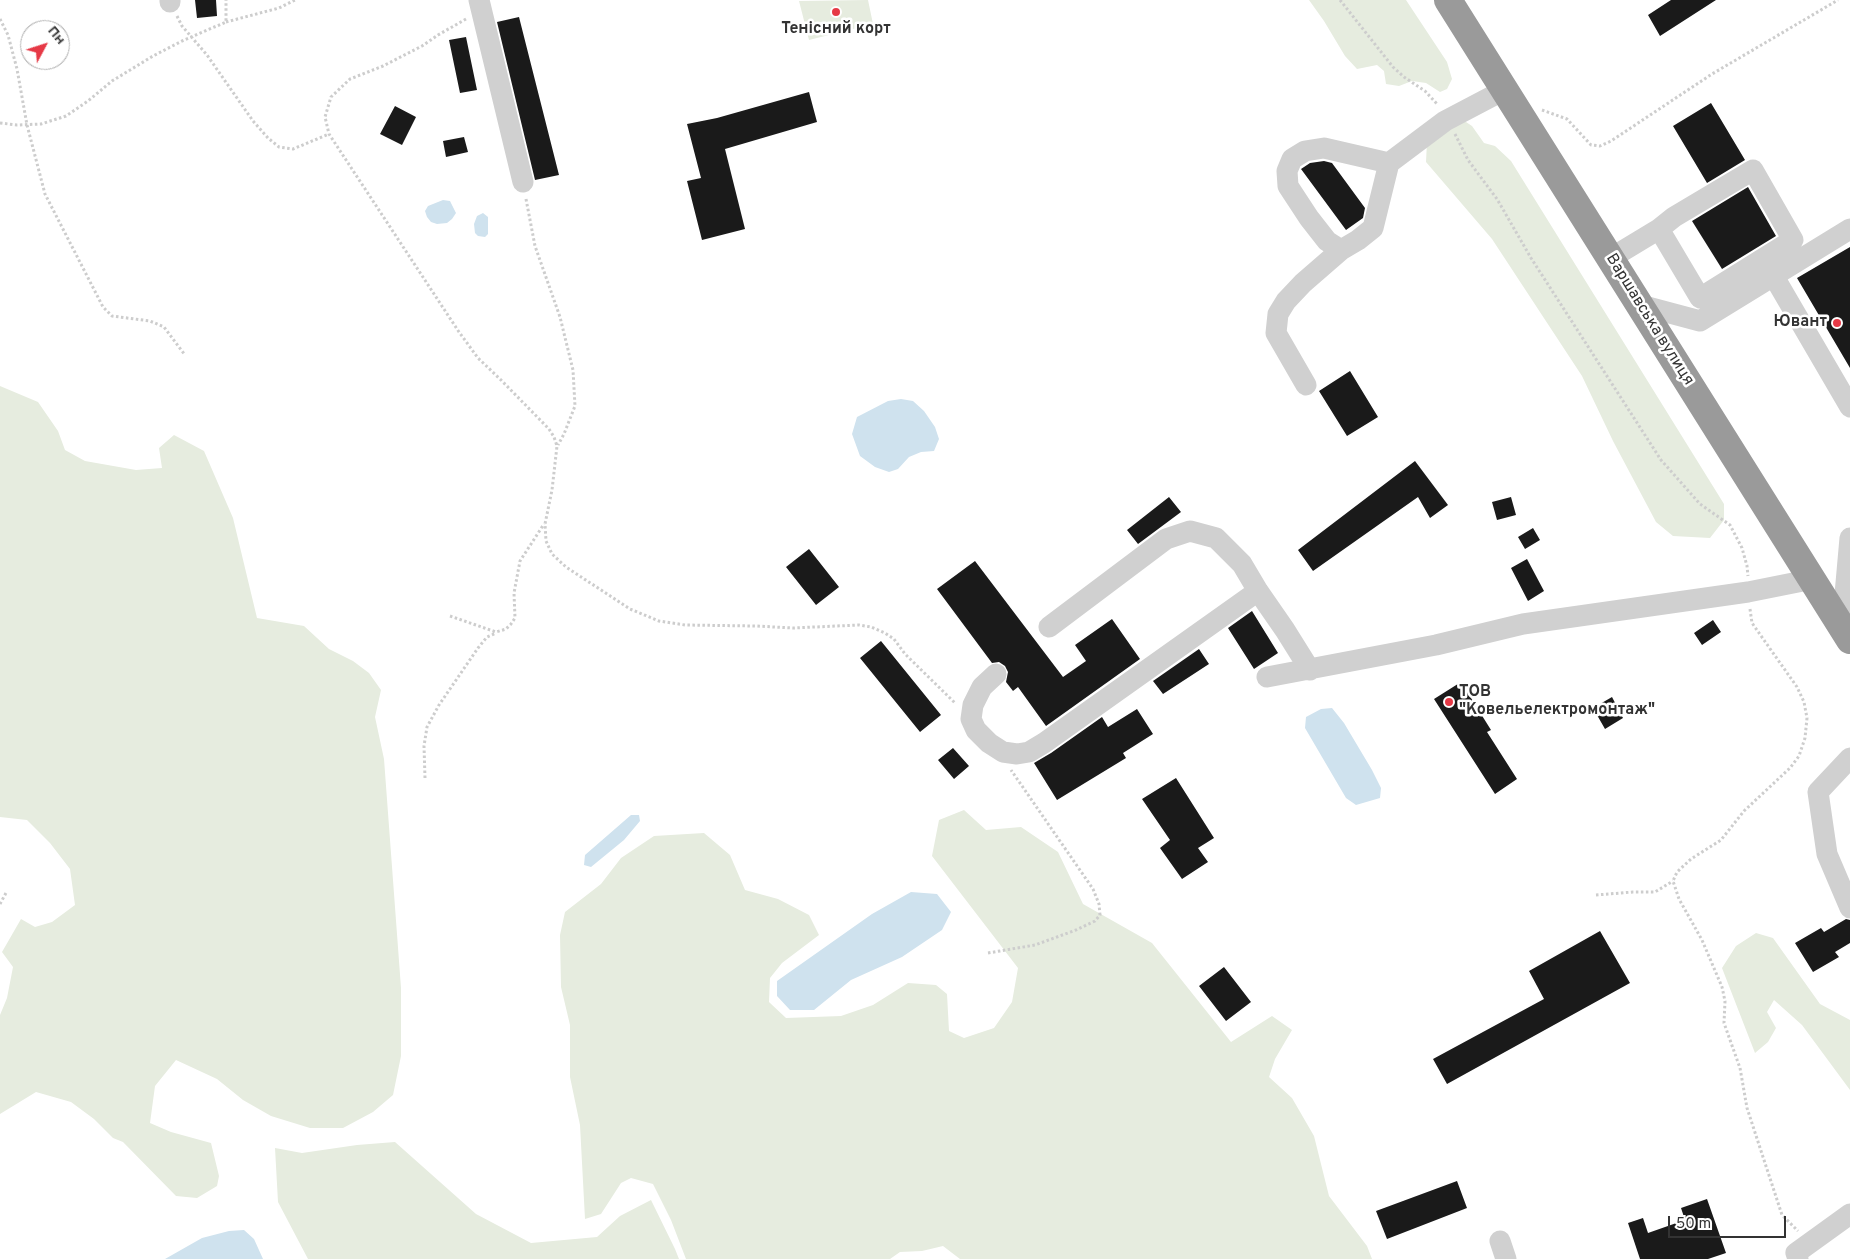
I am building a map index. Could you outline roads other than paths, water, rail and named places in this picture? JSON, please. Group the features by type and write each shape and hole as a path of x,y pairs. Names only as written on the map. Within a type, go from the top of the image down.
{"highway":[{"name":"Варшавська вулиця","path":"1448,0 1846,634"}],"lane":[{"path":"480,4 523,182"},
{"path":"1306,385 1276,333 1278,314 1286,301 1303,283 1341,250 1373,228 1388,163 1445,121 1504,90"},
{"path":"1341,250 1327,241 1288,186 1287,171 1292,159 1305,151 1324,148 1388,163"},
{"path":"1610,258 1753,170 1793,240 1700,298 1659,229"},
{"path":"1640,304 1700,322 1850,229"},
{"path":"1773,275 1850,407"},
{"path":"1049,627 1166,539 1190,531 1216,538 1242,564 1310,670"},
{"path":"1846,634 1850,538"},
{"path":"1267,677 1436,645 1523,624 1748,592 1813,579"},
{"path":"996,674 982,687 973,706 970,720 976,730 989,744 1003,752 1017,754 1029,752 1258,591"},
{"path":"1850,758 1818,792 1827,854 1850,908"},
{"path":"1797,1256 1850,1214"}],"water":[{"path":"443,200 450,201 456,213 447,223 437,224 431,222 425,211 428,206"},
{"path":"483,213 488,217 488,234 485,237 478,236 475,233 474,224 477,216"},
{"path":"901,399 913,401 924,411 935,427 939,439 934,451 921,452 909,457 898,469 889,472 875,467 860,456 852,434 857,417 888,401"},
{"path":"1332,708 1344,723 1372,770 1381,788 1380,798 1356,805 1346,798 1305,728 1306,717 1321,709"},
{"path":"631,815 639,815 640,821 624,840 591,867 584,865 585,855"},
{"path":"911,892 937,894 951,912 942,930 902,957 851,980 814,1010 790,1010 777,996 777,981 872,914"},
{"path":"244,1230 254,1239 263,1259 165,1259 202,1238 229,1231"}],"place":[{"name":"Тенісний корт","path":"836,12"},
{"name":"Ювант","path":"1837,323"},
{"name":"ТОВ \"Ковельелектромонтаж\"","path":"1449,702"}]}
